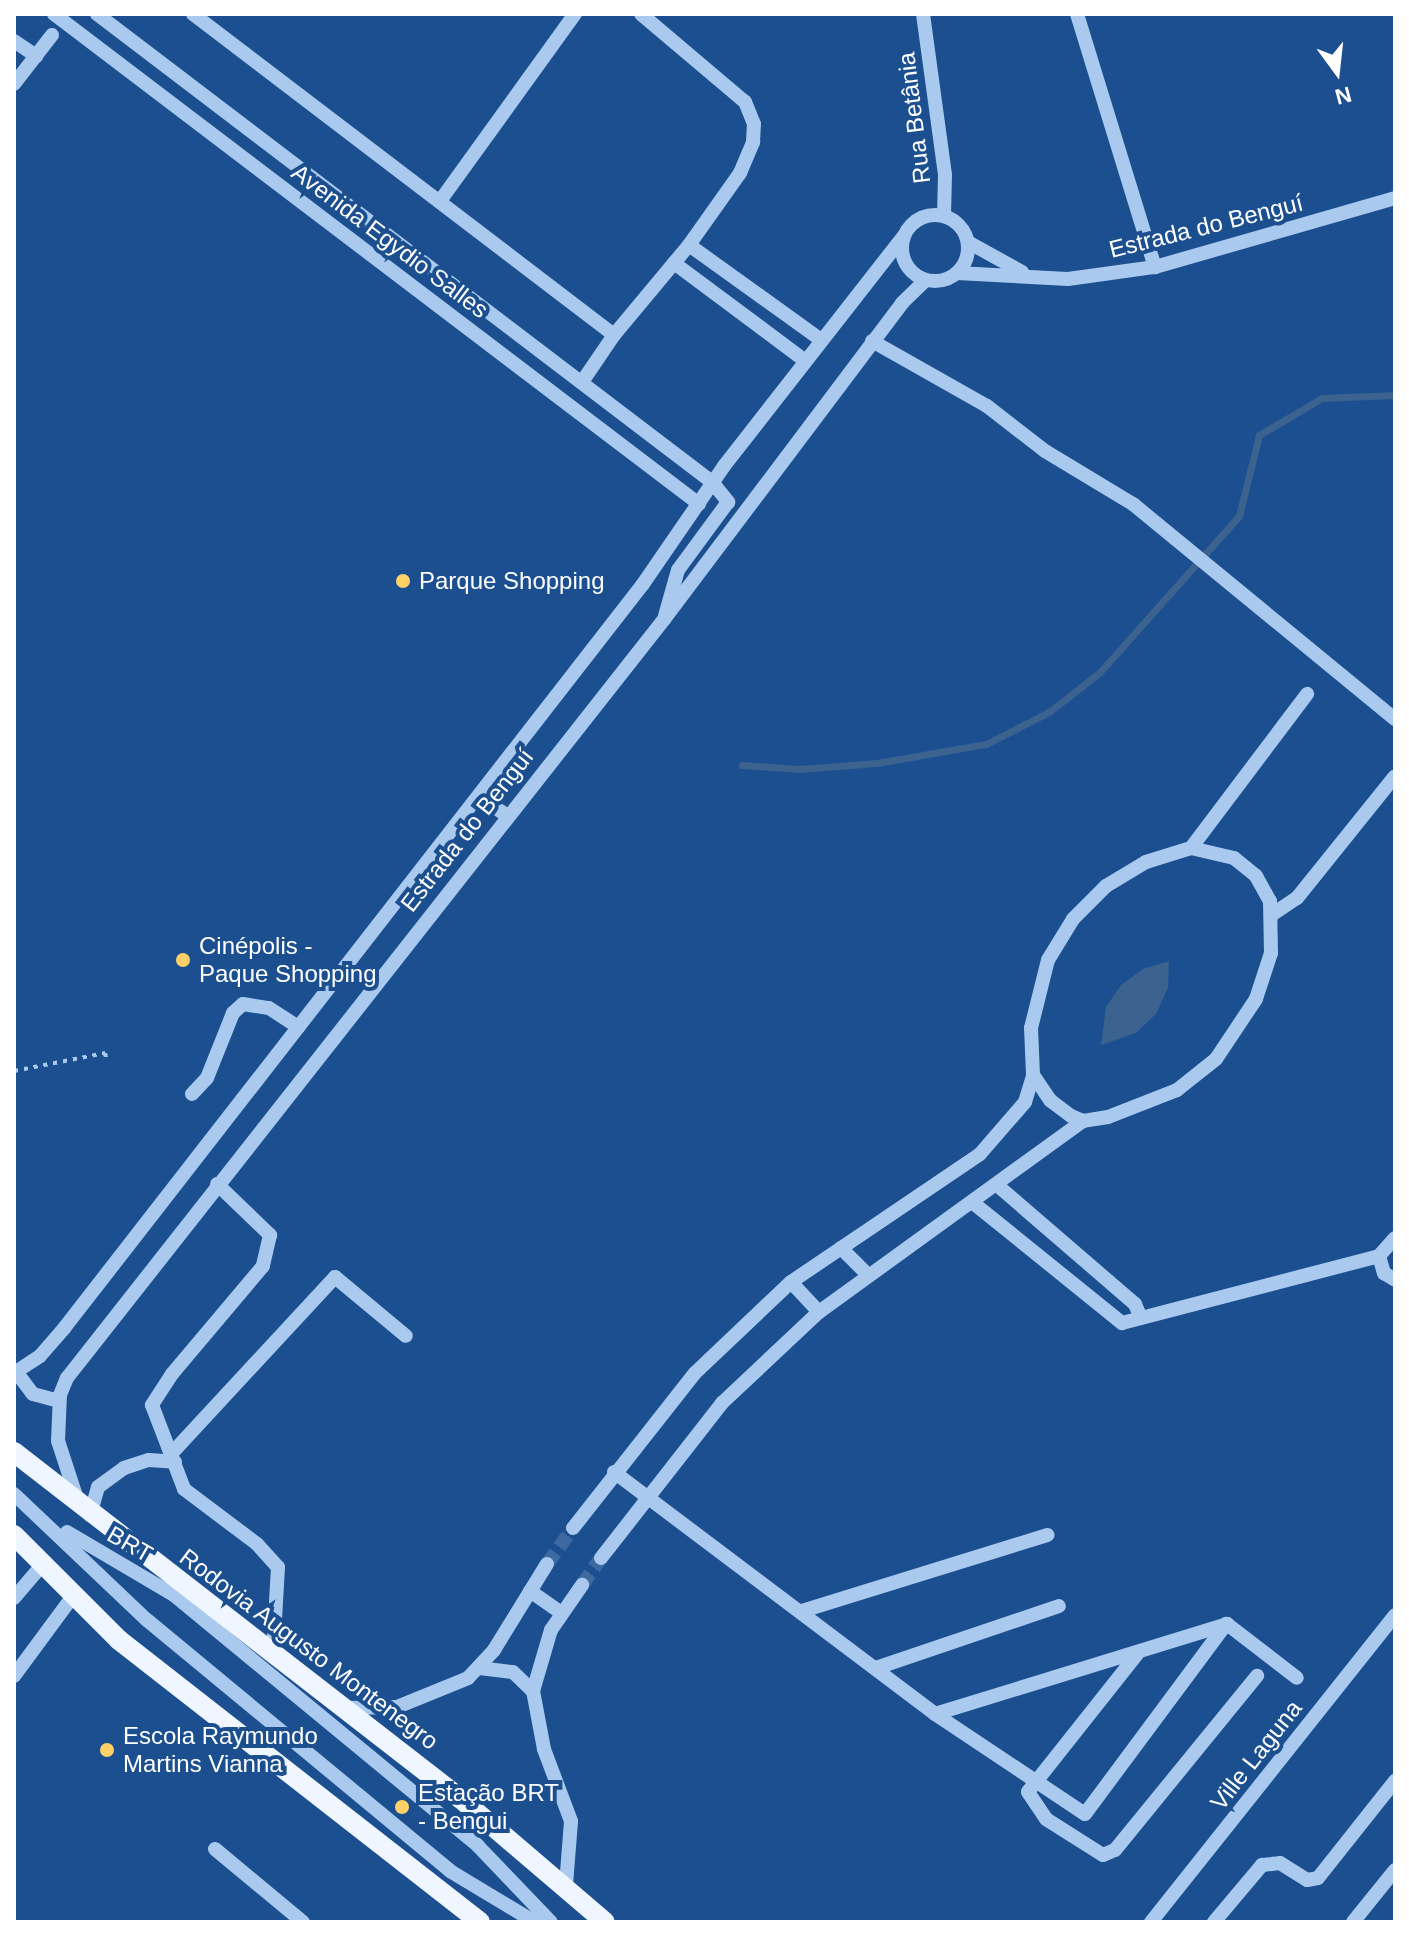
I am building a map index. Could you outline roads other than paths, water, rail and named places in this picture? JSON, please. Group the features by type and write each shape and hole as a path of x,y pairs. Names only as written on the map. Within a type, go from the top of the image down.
{"main road":[{"name":"Rodovia Augusto Montenegro","path":"14,1452 566,1885 605,1922"},
{"path":"14,1535 119,1640 480,1922"}],"street":[{"name":"Avenida Egydio Salles","path":"54,14 699,504"},
{"name":"Avenida Egydio Salles","path":"97,14 712,482"},
{"path":"193,14 614,335"},
{"path":"440,201 575,14"},
{"path":"582,382 614,335 689,245 740,173 753,142 754,124 745,102 641,14"},
{"name":"Rua Betânia","path":"923,14 945,175 944,216"},
{"path":"1077,14 1155,267"},
{"path":"14,84 52,35"},
{"path":"14,41 36,56"},
{"name":"Estrada do Benguí","path":"957,273 1026,274 1068,279 1155,267 1395,198"},
{"path":"944,216 957,223 968,242 957,273 937,282 925,281 902,259 903,237 916,220 944,216"},
{"name":"Estrada do Benguí","path":"15,1373 65,1327 479,796 804,360 903,237"},
{"name":"Estrada do Benguí","path":"968,242 1026,274"},
{"path":"689,245 821,340"},
{"path":"674,263 804,360"},
{"name":"Estrada do Benguí","path":"85,1510 58,1441 59,1401 67,1378 506,815 665,618 872,341 925,281"},
{"path":"872,341 987,406 1045,451 1133,504 1395,719"},
{"path":"665,618 678,570 728,502 712,482"},
{"path":"1191,848 1307,694"},
{"path":"1273,914 1297,898 1395,776"},
{"path":"479,796 506,815"},
{"path":"573,1528 614,1472 695,1373 791,1282 980,1154 1025,1102 1033,1075 1034,1004 1048,960 1066,929 1089,902 1126,873 1191,848 1220,852 1246,866 1264,888 1273,914 1271,953 1256,999 1216,1059 1155,1102 1083,1121 997,1185 866,1273 819,1312 722,1403 646,1496 601,1558"},
{"path":"192,1094 207,1078 233,1013 243,1004 269,1008 298,1027"},
{"path":"1033,1075 1050,1100 1083,1121"},
{"path":"217,1184 270,1235 263,1266 172,1374 152,1405 184,1489 257,1544 278,1567 273,1655"},
{"path":"997,1185 1135,1304 1140,1316"},
{"path":"972,1202 1122,1323 1379,1256 1395,1238"},
{"path":"841,1248 866,1273"},
{"path":"1062,1275 1079,1256"},
{"path":"1379,1256 1384,1273 1395,1280"},
{"path":"85,1510 98,1487 124,1468 149,1460 173,1458 335,1277 406,1336"},
{"path":"791,1282 819,1312"},
{"path":"15,1373 33,1394 59,1401"},
{"path":"614,1472 935,1714 1034,1783 1085,1814 1227,1624"},
{"name":"BRT","path":"14,1494 47,1521 147,1620 439,1862 535,1922"},
{"name":"BRT","path":"47,1521 174,1595 478,1846 551,1922"},
{"path":"802,1611 1047,1535"},
{"path":"14,1598 43,1564"},
{"path":"342,1707 397,1707 436,1694 479,1668 547,1564"},
{"path":"566,1885 571,1821 544,1749 533,1691 539,1659 561,1613 582,1585"},
{"path":"530,1591 561,1613"},
{"path":"14,1676 73,1596"},
{"path":"876,1668 1059,1606"},
{"name":"Ville Laguna","path":"1151,1922 1395,1615"},
{"path":"935,1714 1227,1624"},
{"path":"1227,1624 1297,1678"},
{"path":"1138,1652 1034,1783 1029,1801 1046,1819 1103,1855 1115,1850 1257,1676"},
{"path":"479,1668 513,1672 533,1691"},
{"path":"1214,1922 1262,1865 1280,1863 1307,1880 1318,1878 1395,1781"},
{"path":"215,1849 303,1922"},
{"path":"1353,1922 1395,1870"}],"water":[{"path":"1169,961 1168,988 1156,1014 1136,1033 1101,1045 1106,1007 1121,985 1143,969"}],"waterway":[{"path":"742,765 799,769 877,763 986,744 1049,712 1100,672 1239,516 1259,435 1322,398 1395,395"}],"tunnel":[{"path":"547,1564 573,1528"},
{"path":"582,1585 601,1558"}],"place":[{"name":"Parque Shopping","path":"403,581"},
{"name":"Cinépolis - Paque Shopping","path":"183,960"},
{"name":"Escola Raymundo Martins Vianna","path":"107,1750"},
{"name":"Estação BRT - Bengui","path":"402,1807"}]}
